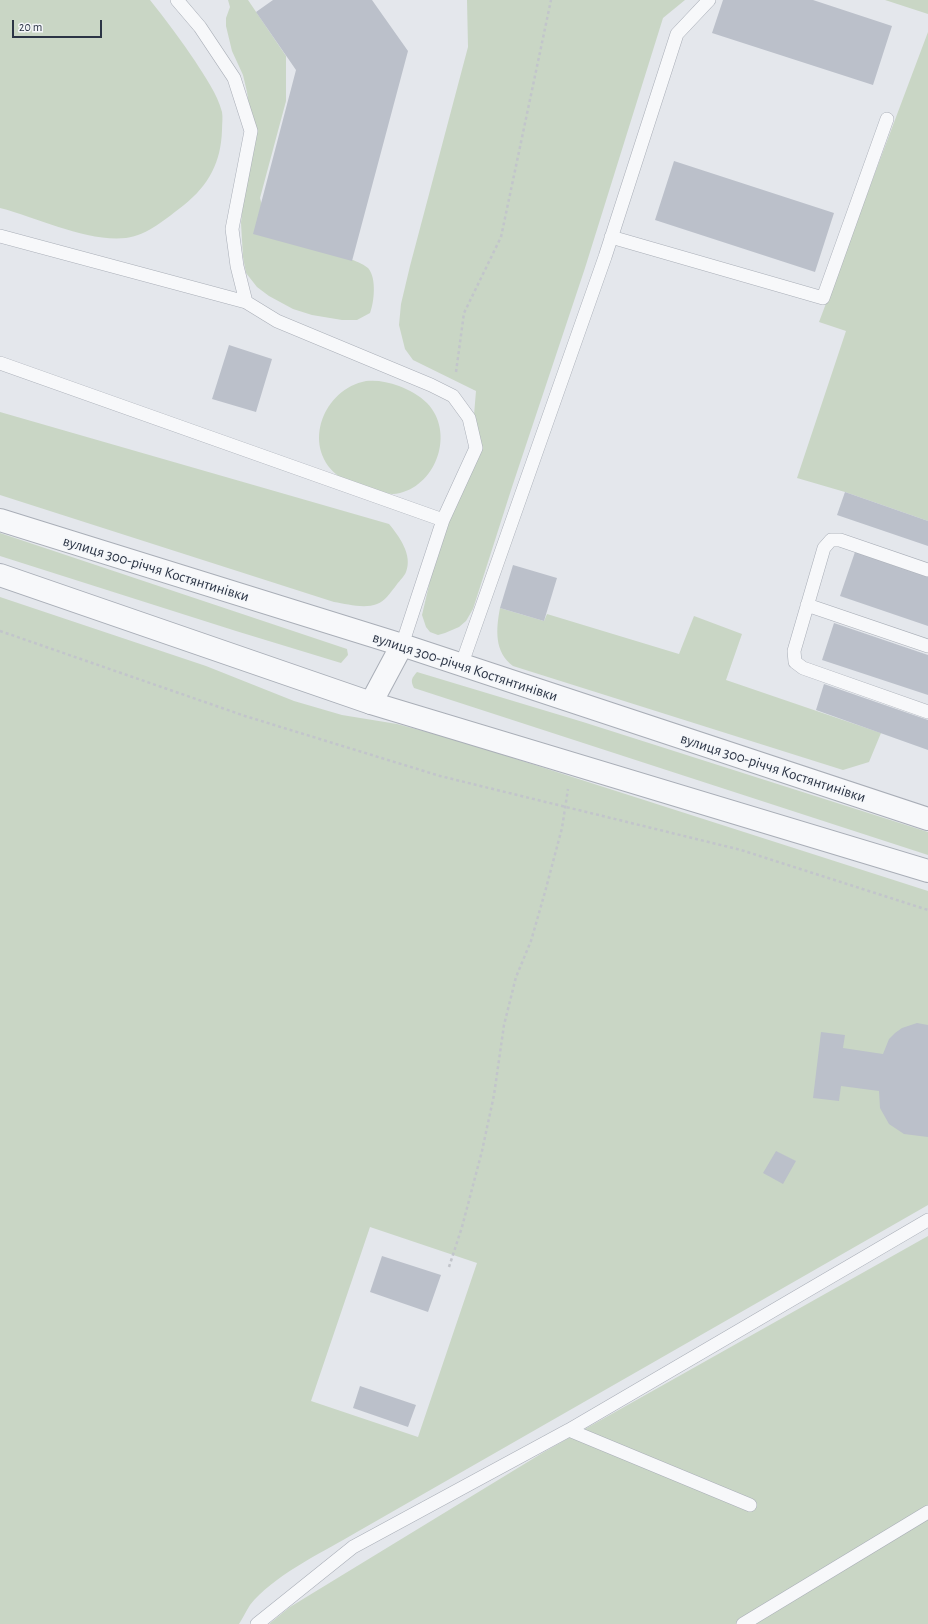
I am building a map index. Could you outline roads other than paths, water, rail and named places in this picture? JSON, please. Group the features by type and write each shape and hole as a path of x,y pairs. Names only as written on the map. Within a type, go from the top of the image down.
{"street":[{"name":"вулиця 300-річчя Костянтинівки","path":"0,520 402,645 461,666 928,819"},
{"path":"0,575 372,703 928,871"},
{"path":"372,703 402,645"}],"lane":[{"path":"177,0 200,27 234,78 251,131 232,229 237,266 246,302"},
{"path":"461,666 612,237 677,34 709,0"},
{"path":"612,237 823,298 886,119"},
{"path":"0,236 246,302 277,321 431,385 453,396 469,418 476,448 443,520 402,645"},
{"path":"0,363 443,520"},
{"path":"928,570 840,540 831,540 824,548 794,651 795,662 802,668 928,712"},
{"path":"807,605 928,646"},
{"path":"257,1624 353,1547 569,1430 928,1220"},
{"path":"569,1430 750,1505"},
{"path":"743,1624 928,1512"}]}
